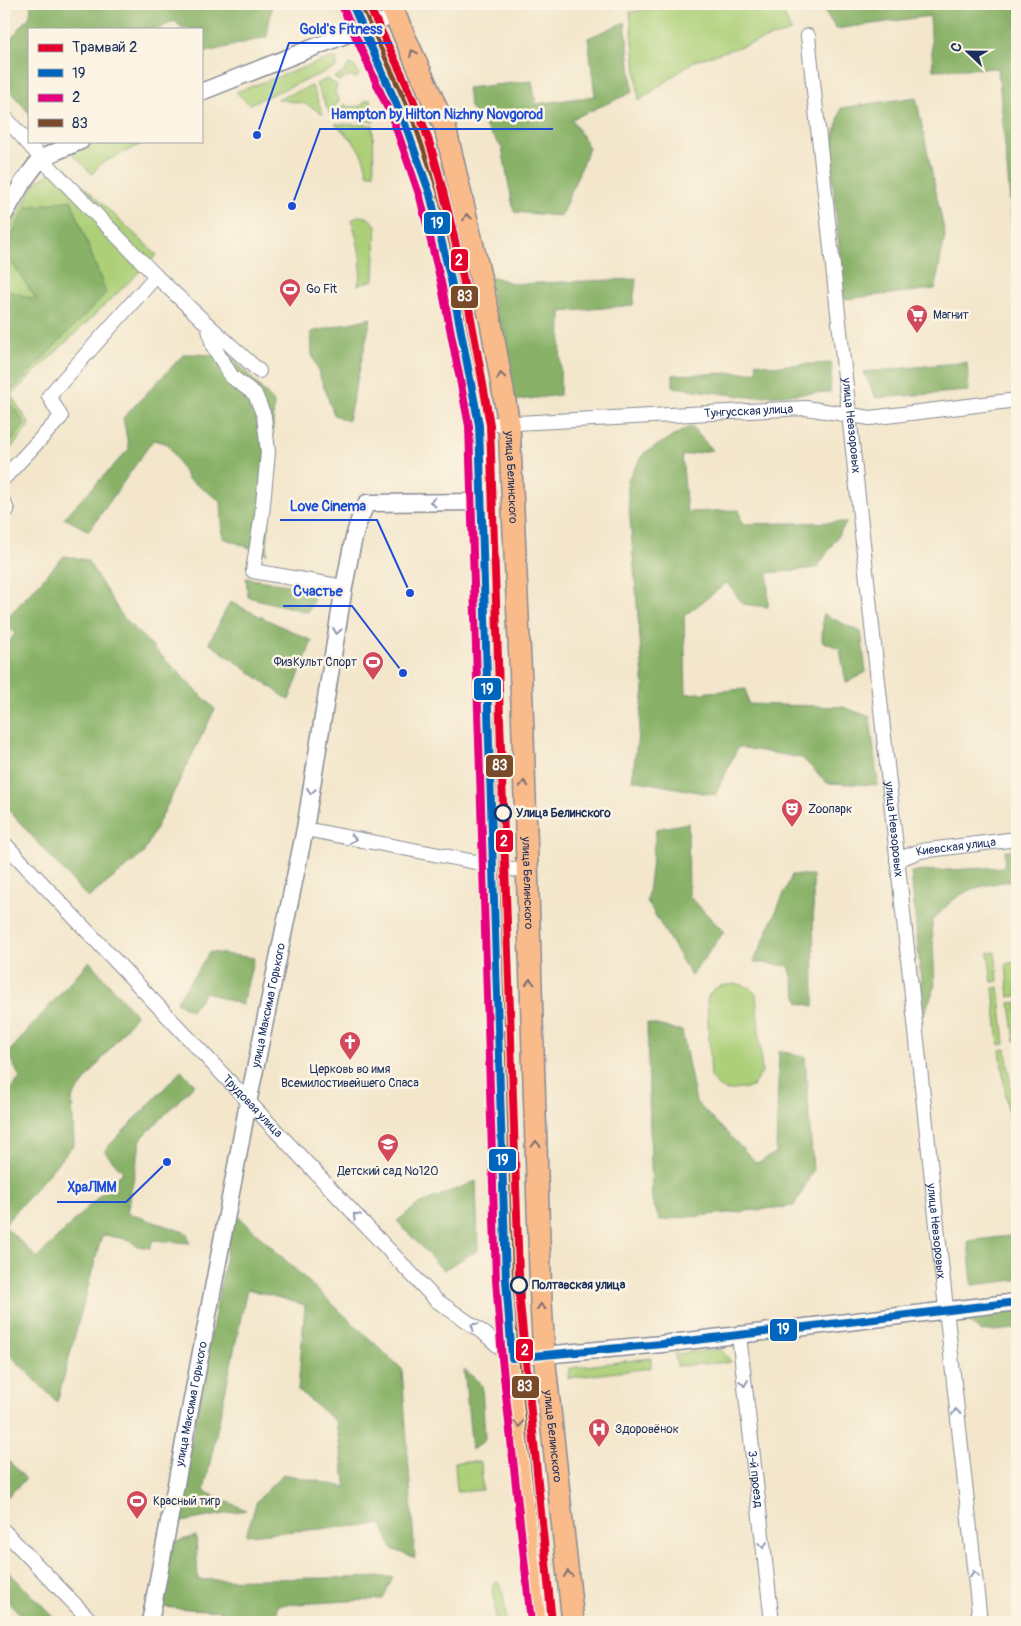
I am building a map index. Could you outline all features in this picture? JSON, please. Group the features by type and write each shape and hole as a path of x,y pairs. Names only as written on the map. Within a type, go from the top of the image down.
{"main road":[{"path":"352,4 396,106 430,193 463,338 478,425 494,865 506,1280 512,1358 540,1622"},
{"name":"улица Белинского","path":"393,10 431,91 444,127 460,187 491,323 509,424 544,1355 573,1622"}],"street":[{"path":"202,92 362,28 393,10"},
{"name":"улица Невзоровых","path":"808,36 851,415 944,1311 980,1622"},
{"path":"4,116 41,158 156,276 259,371"},
{"path":"4,215 22,182 41,158 79,142"},
{"path":"4,478 60,417 49,396 156,276"},
{"path":"208,325 213,346 232,377 256,394 264,416 268,452 262,514 253,571 344,587"},
{"name":"Тунгусская улица","path":"478,425 806,408 870,418 1017,400"},
{"name":"улица Максима Горького","path":"150,1622 248,1103 305,829 344,587 352,549 367,503 481,502"},
{"path":"4,503 7,510 4,513"},
{"path":"305,829 527,872"},
{"name":"Киевская улица","path":"897,860 920,851 1017,838"},
{"name":"Трудовая улица","path":"4,843 220,1069 248,1103 436,1300 485,1334 512,1358"},
{"path":"512,1358 739,1335 1017,1302"},
{"name":"3-й проезд","path":"739,1335 772,1622"},
{"path":"4,1531 92,1622"}],"green space":[{"path":"31,4 272,4 267,37 203,53 202,28 181,28 175,21 160,28 28,28 28,112 4,84 4,47 30,16"},
{"path":"698,4 780,4 791,31 694,61 639,101 630,12"},
{"path":"820,4 1017,4 1017,278 998,68 933,70 930,16 836,29"},
{"path":"625,22 633,92 572,119 589,148 561,216 514,212 502,148 470,107 467,88 532,81 536,104 595,96 588,38"},
{"path":"330,58 336,58 337,67 249,104 236,92"},
{"path":"349,64 353,65 359,73 357,78 350,76 339,81 334,78 344,72"},
{"path":"327,79 337,85 335,92 339,100 330,114 316,84"},
{"path":"312,86 323,114 306,104 277,99"},
{"path":"916,97 945,235 935,289 844,299 830,152 841,108"},
{"path":"366,100 371,100 374,121 334,119 344,104 349,107 361,106"},
{"path":"335,124 373,125 374,174 367,174 360,152 352,140"},
{"path":"86,142 146,142 100,164 92,174 72,154 78,145"},
{"path":"62,166 157,255 11,395 30,425 4,457 4,239 35,183"},
{"path":"71,200 106,293 6,396 25,424 4,450 4,289 37,300 4,251 26,207"},
{"path":"358,216 367,217 376,225 374,280 358,285 361,269 358,244 352,220"},
{"path":"488,275 515,284 636,279 633,305 561,312 560,395 511,401"},
{"path":"371,318 348,421 334,415 312,354 311,332"},
{"path":"184,354 230,355 274,402 267,554 223,538 221,501 188,479 168,444 153,440 89,531 64,518 129,449 123,418"},
{"path":"756,362 771,366 832,363 830,392 749,397 673,387 673,375 757,372"},
{"path":"967,362 969,391 876,398 864,372"},
{"path":"691,426 712,450 682,456 687,512 739,510 742,524 847,522 817,568 768,573 768,607 743,604 727,583 684,616 686,694 746,689 748,704 843,707 870,717 878,785 827,783 802,758 738,747 715,795 632,780 644,690 627,481 644,453"},
{"path":"64,556 87,560 122,616 215,709 143,854 88,898 4,805 4,648 15,634 4,621"},
{"path":"246,578 318,590 308,612 248,597"},
{"path":"230,602 312,641 289,700 209,643"},
{"path":"823,614 861,632 866,672 846,683 840,649 822,641"},
{"path":"688,823 689,896 724,932 691,976 647,901 656,829"},
{"path":"1017,849 1017,880 990,884 969,890 951,902 932,922 935,987 924,1014 911,872 1004,867 1005,851"},
{"path":"792,875 813,875 814,1006 799,1003 789,966 754,962"},
{"path":"210,952 254,958 242,1005 205,992 191,1011 176,1002"},
{"path":"995,952 998,981 992,982 988,953"},
{"path":"89,961 136,1015 72,1098 74,1144 4,1225 4,1096 20,1078 8,1053"},
{"path":"1016,962 1017,996 1009,997 1006,964"},
{"path":"739,984 749,987 756,994 762,1072 752,1087 728,1091 720,1088 711,1078 707,1000 712,991 720,986"},
{"path":"999,987 1005,1044 999,1045 993,988"},
{"path":"1017,1002 1017,1041 1015,1041 1010,1003"},
{"path":"647,1023 682,1031 696,1102 757,1163 776,1153 779,1051 805,1057 813,1171 794,1206 660,1220 652,1201"},
{"path":"1006,1049 1014,1113 1008,1113 1000,1050"},
{"path":"181,1071 195,1084 141,1139 127,1213 187,1233 190,1243 153,1240 150,1248 136,1246 131,1240 102,1235 57,1402 4,1349 4,1225 37,1258 123,1172 104,1151"},
{"path":"476,1181 478,1250 443,1270 397,1221 419,1204"},
{"path":"234,1212 402,1369 415,1558 392,1549 382,1524 246,1535 257,1501 283,1474 346,1487 336,1422 298,1390 305,1305 247,1289 204,1491 246,1510 176,1523"},
{"path":"1017,1235 1017,1280 972,1285 968,1241"},
{"path":"1017,1311 1017,1329 982,1332 963,1317"},
{"path":"721,1349 731,1362 677,1366 675,1354"},
{"path":"651,1358 651,1368 568,1378 569,1368"},
{"path":"464,1369 482,1385 485,1440 472,1450"},
{"path":"4,1456 26,1479 7,1497 4,1494"},
{"path":"455,1462 481,1462 482,1490 457,1492"},
{"path":"196,1536 198,1580 393,1577 383,1599 278,1605 276,1621 281,1622 219,1622 222,1611 159,1607 172,1543"},
{"path":"4,1567 59,1622 28,1622 4,1598"},
{"path":"498,1582 503,1592 506,1622 496,1622 493,1584"}],"tram line":[{"name":"2","path":"368,4 414,101 435,161 459,259 490,425 520,1302 552,1622"}],"transit line":[{"name":"19","path":"352,4 404,121 430,194 451,280 479,425 506,1280 512,1358 662,1344 1017,1302"},
{"name":"83","path":"363,4 414,118 440,191 461,278 489,424 516,1279 522,1357 551,1621"},
{"name":"2","path":"343,8 395,125 420,197 441,282 469,426 496,1280 502,1359 531,1622"}],"place":[{"name":"Gold's Fitness","path":"257,135"},
{"name":"Hampton by Hilton Nizhny Novgorod","path":"292,206"},
{"name":"Go Fit","path":"290,308"},
{"name":"Магнит","path":"917,334"},
{"name":"Love Cinema","path":"410,593"},
{"name":"Счастье","path":"403,673"},
{"name":"ФизКульт Спорт","path":"373,681"},
{"name":"Улица Белинского","path":"503,813"},
{"name":"Zooпарк","path":"792,828"},
{"name":"Церковь во имя Всемилостивейшего Спаса","path":"350,1061"},
{"name":"ХраЛММ","path":"167,1162"},
{"name":"Детский сад №120","path":"388,1163"},
{"name":"Полтавская улица","path":"519,1285"},
{"name":"Здоровёнок","path":"599,1448"},
{"name":"Красный тигр","path":"137,1520"}]}
